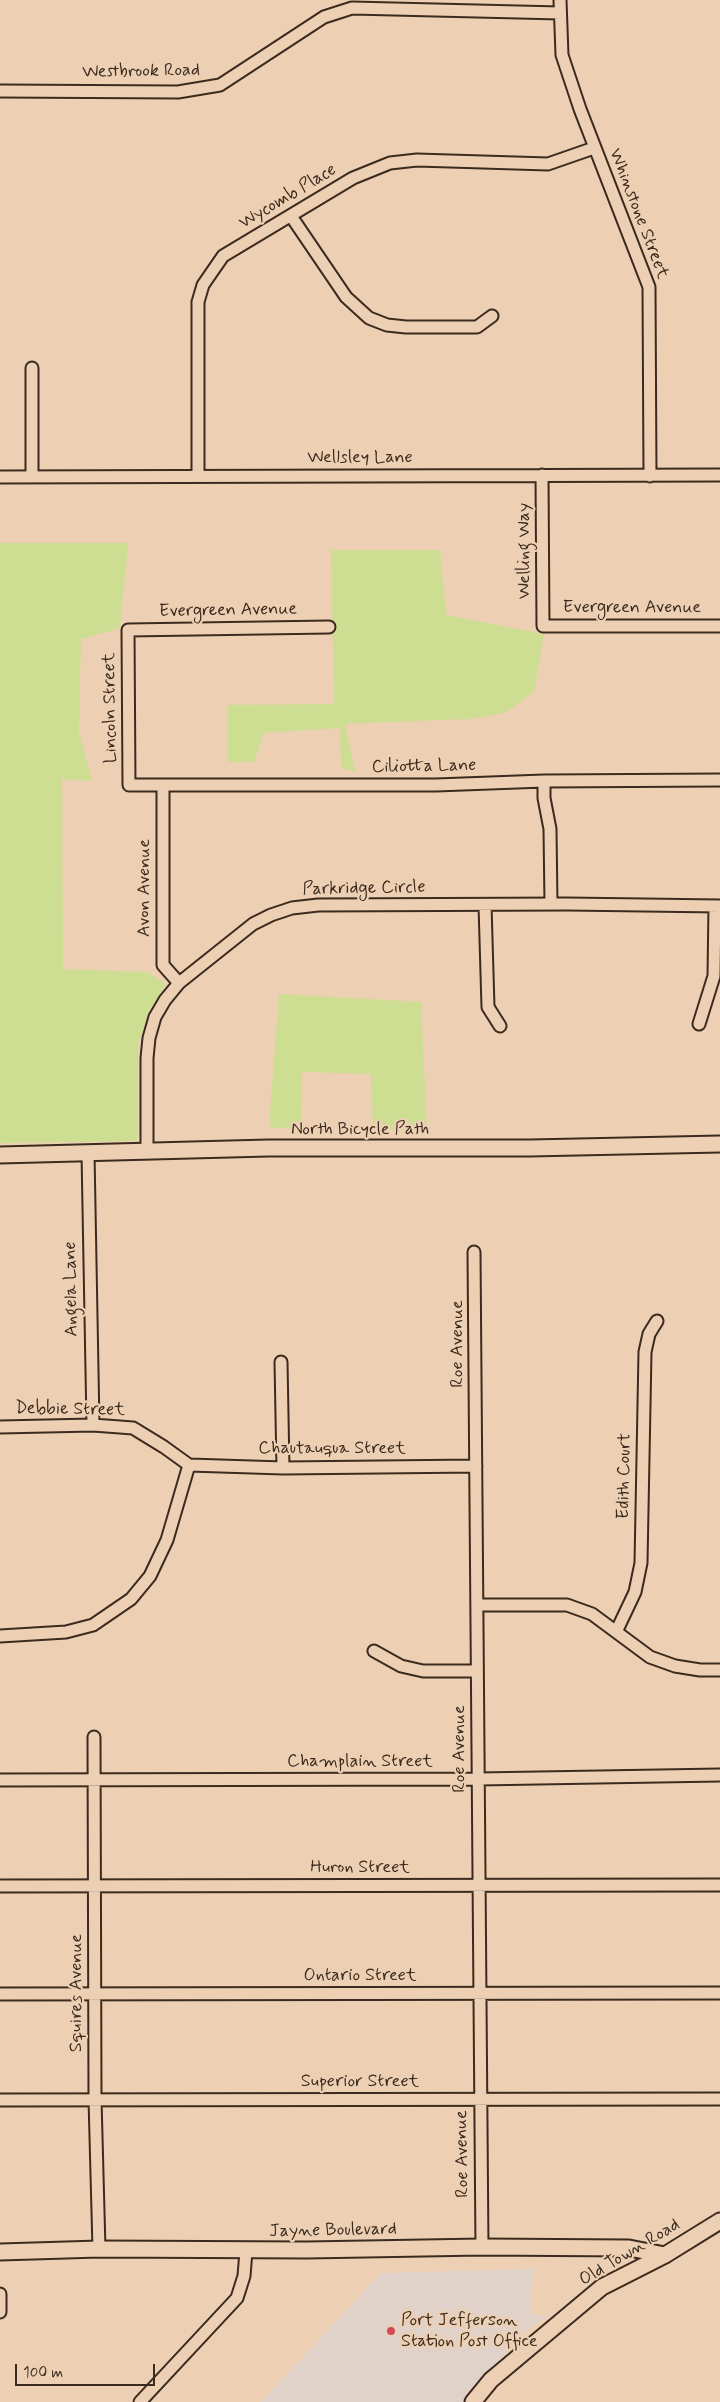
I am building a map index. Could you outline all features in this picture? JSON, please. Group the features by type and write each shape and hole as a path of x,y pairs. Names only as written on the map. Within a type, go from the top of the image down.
{"street":[{"name":"Whinstone Street","path":"560,0 562,55 594,148 649,288 650,476"},
{"name":"Westbrook Road","path":"0,91 178,92 220,85 324,17 352,8 560,13"},
{"name":"Wycomb Place","path":"198,476 197,311 203,285 223,256 352,178 390,163 417,160 548,164 594,148"},
{"path":"291,216 346,297 369,318 387,325 406,327 476,326 492,316"},
{"path":"32,368 32,477"},
{"name":"Welling Way","path":"542,475 543,626"},
{"name":"Wellsley Lane","path":"0,477 720,476"},
{"name":"Evergreen Avenue","path":"543,626 720,626"},
{"name":"Evergreen Avenue","path":"128,630 329,627"},
{"name":"Lincoln Street","path":"128,630 130,786"},
{"name":"Ciliotta Lane","path":"130,786 426,785 544,781 720,780"},
{"path":"544,781 544,798 550,829 551,904"},
{"name":"Avon Avenue","path":"163,785 163,965 180,983"},
{"name":"Parkridge Circle","path":"147,1150 147,1058 149,1038 155,1017 165,1000 180,983 253,924 292,908 318,905 551,904 717,906"},
{"path":"485,905 488,1007 500,1026"},
{"path":"699,1024 714,976 717,906"},
{"name":"North Bicycle Path","path":"0,1155 147,1150 521,1148 720,1144"},
{"name":"Angela Lane","path":"88,1153 93,1425"},
{"name":"Roe Avenue","path":"474,1252 482,2247"},
{"name":"Edith Court","path":"617,1630 634,1592 641,1563 645,1352 649,1334 657,1321"},
{"path":"281,1362 283,1468"},
{"name":"Debbie Street","path":"0,1427 93,1425 133,1428 189,1465"},
{"path":"0,1636 66,1632 92,1626 131,1599 150,1576 168,1540 189,1465"},
{"name":"Chautauqua Street","path":"189,1465 283,1468 476,1466"},
{"path":"478,1605 567,1605 592,1614 617,1630 631,1644 650,1657 675,1666 700,1670 720,1670"},
{"path":"374,1651 401,1666 423,1671 477,1671"},
{"name":"Squires Avenue","path":"94,1737 95,2099 99,2248"},
{"name":"Champlain Street","path":"0,1780 478,1779 720,1775"},
{"name":"Huron Street","path":"0,1886 720,1885"},
{"name":"Ontario Street","path":"0,1994 94,1992 480,1994 720,1992"},
{"name":"Superior Street","path":"0,2100 720,2098"},
{"name":"Old Town Road","path":"474,2402 491,2380 602,2287 665,2255 720,2221"},
{"name":"Jayne Boulevard","path":"0,2252 99,2248 246,2251 482,2247 629,2248 665,2255"},
{"path":"140,2402 237,2298 244,2276 246,2251"},
{"path":"0,2294 0,2312"}],"shaded area":[{"path":"533,2269 531,2315 550,2315 523,2332 465,2402 261,2402 381,2273"}],"green space":[{"path":"0,543 128,543 120,628 81,639 79,732 92,781 62,779 63,969 147,972 166,984 148,1013 138,1045 137,1141 0,1143"},
{"path":"331,550 440,550 446,615 544,634 534,691 507,712 484,717 345,724 355,772 341,767 340,728 264,733 254,762 228,762 228,705 334,704"},
{"path":"279,994 421,1002 427,1132 373,1129 371,1074 302,1072 301,1130 269,1127"}],"place":[{"name":"Port Jefferson Station Post Office","path":"391,2331"}]}
